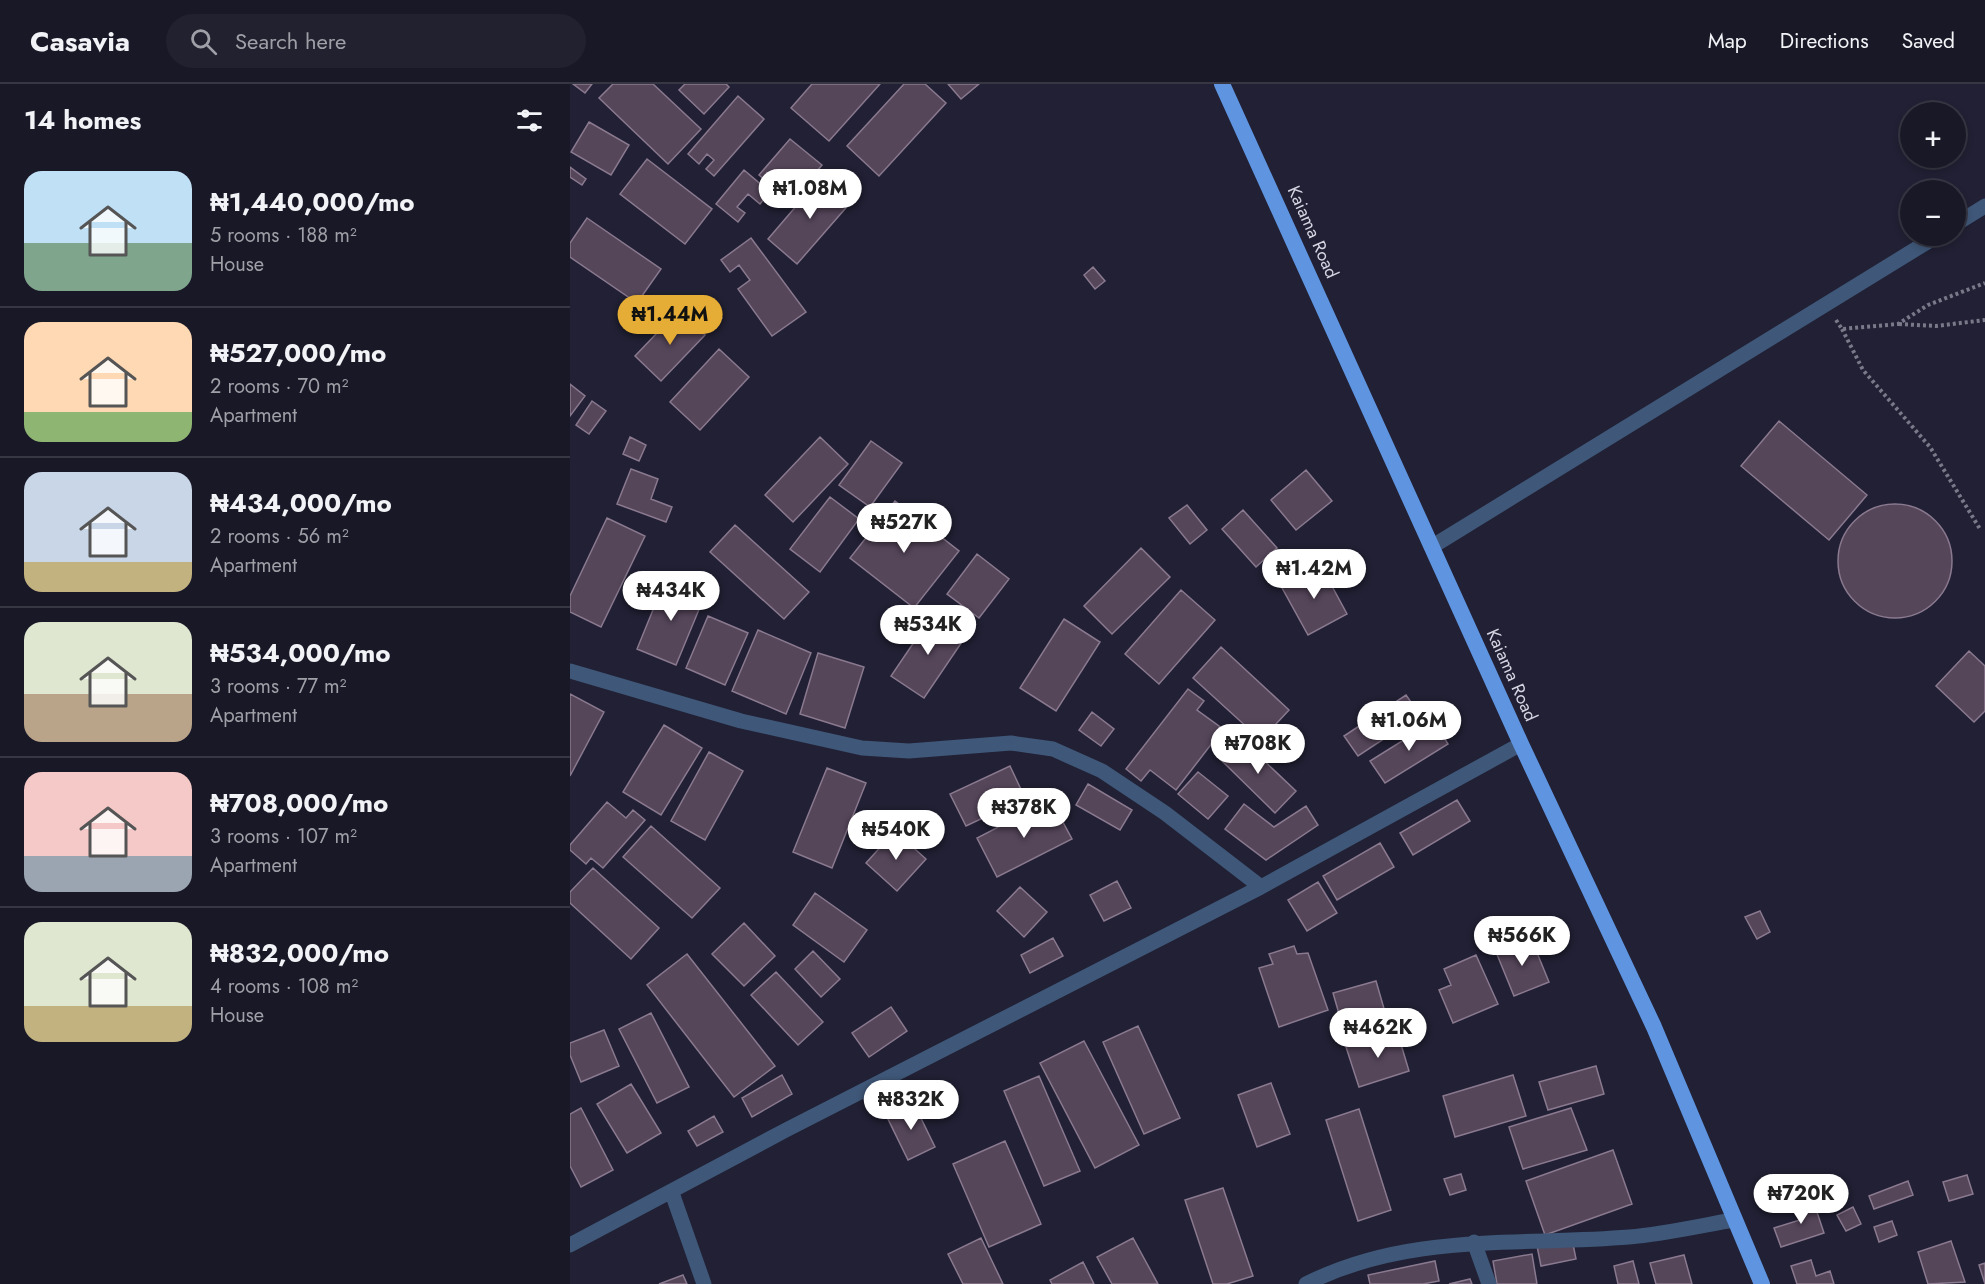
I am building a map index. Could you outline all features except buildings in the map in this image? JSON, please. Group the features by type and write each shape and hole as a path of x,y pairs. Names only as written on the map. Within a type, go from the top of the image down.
{"highway":[{"name":"Kaiama Road","path":"1222,84 1521,744 1654,1027 1733,1220 1762,1284"}],"street":[{"path":"1966,218 1985,206"},
{"path":"1433,546 1921,246"},
{"path":"570,671 741,721 862,748 909,751 1011,743 1053,749 1102,771 1165,813 1261,887"},
{"path":"570,1245 672,1193 786,1130 1261,887 1521,744"},
{"path":"672,1193 704,1284"},
{"path":"1306,1284 1369,1259 1432,1247 1474,1242 1631,1237 1733,1220"},
{"path":"1474,1242 1489,1284"}],"path":[{"path":"1898,324 1928,305 1985,283"},
{"path":"1826,304 1863,370 1930,447 1980,529"},
{"path":"1842,329 1898,324 1936,326 1985,320"}]}
